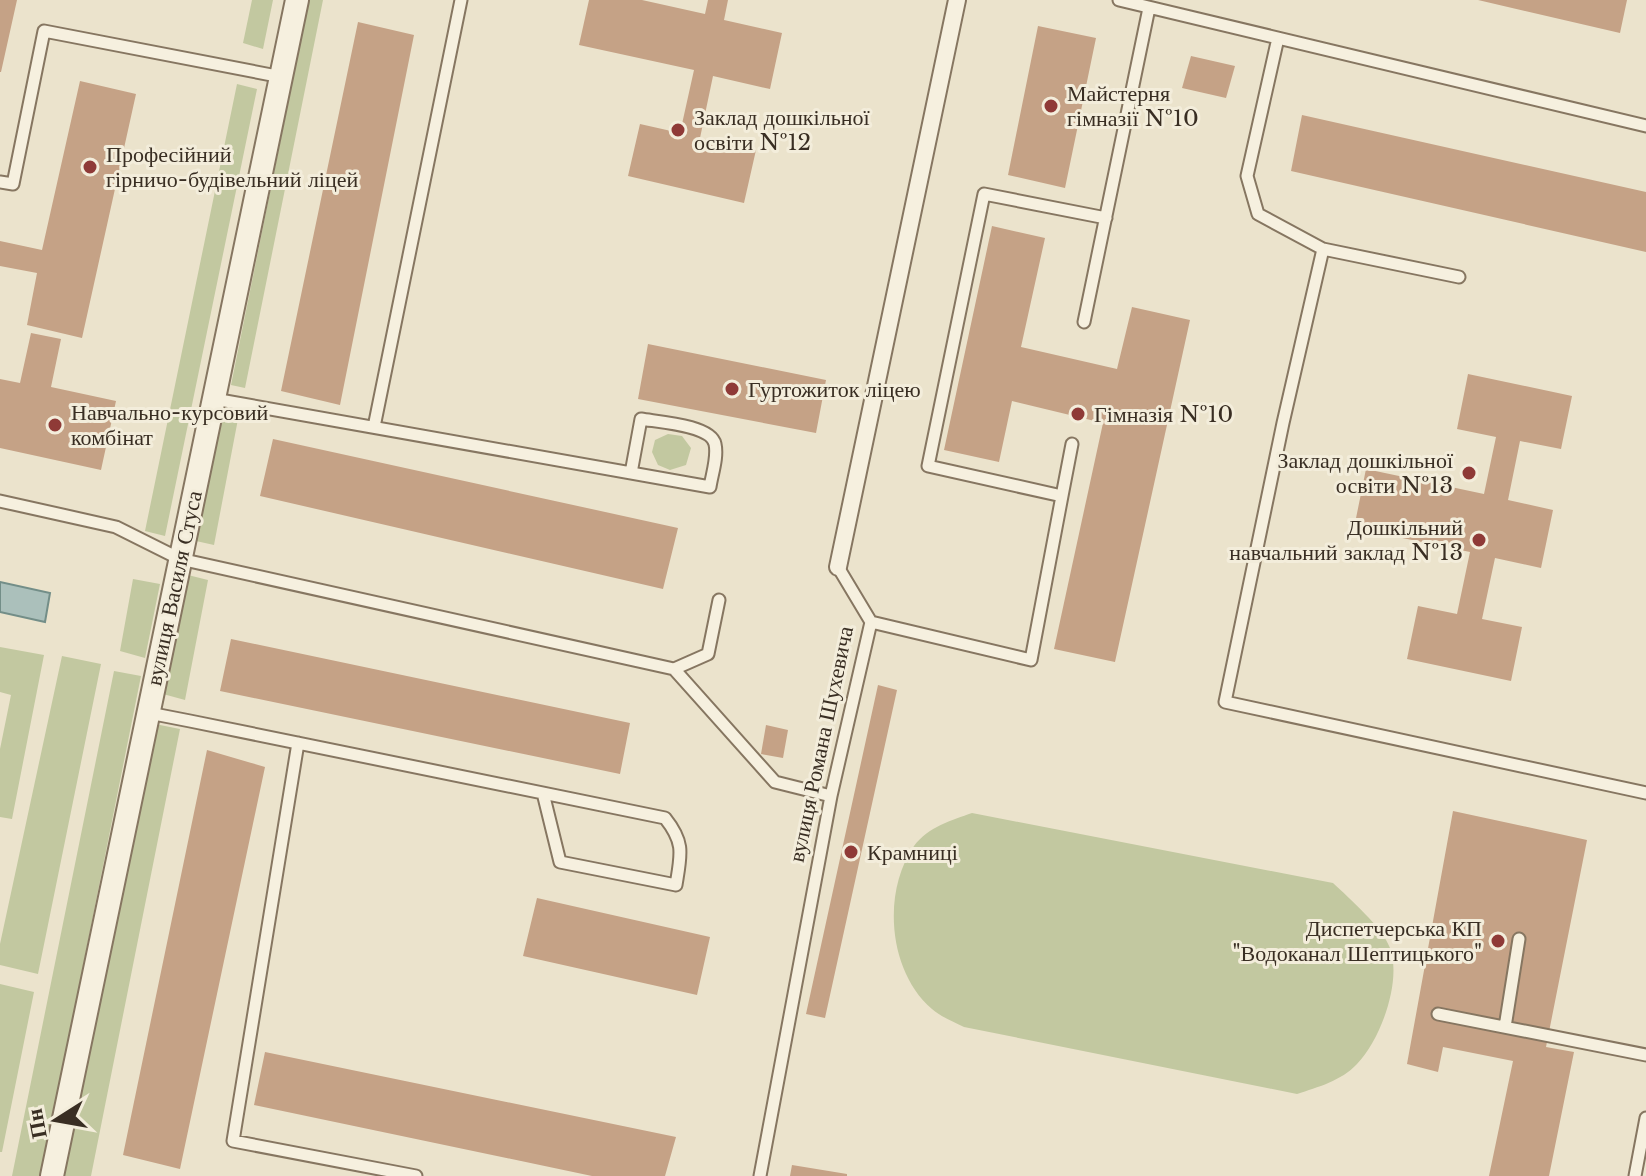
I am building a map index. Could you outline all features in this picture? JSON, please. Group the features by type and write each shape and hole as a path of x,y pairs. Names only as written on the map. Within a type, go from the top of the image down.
{"street":[{"name":"вулиця Василя Стуса","path":"52,1176 297,0"},
{"name":"вулиця Романа Шухевича","path":"838,567 957,0"}],"lane":[{"path":"374,427 461,0"},
{"path":"1119,0 1646,126"},
{"path":"1084,322 1149,8"},
{"path":"0,182 13,184 44,31 282,77"},
{"path":"1278,38 1247,176 1258,214 1323,249 1459,277"},
{"path":"1062,496 928,466 984,194 1106,218"},
{"path":"1323,249 1225,702 1646,793"},
{"path":"214,399 374,427 631,473 710,487 716,454 715,440 706,431 641,419 631,473"},
{"path":"871,622 1031,660 1072,444"},
{"path":"0,501 116,527 180,559 674,669 775,782 831,796"},
{"name":"вулиця Романа Шухевича","path":"760,1176 831,796 871,622 838,567"},
{"path":"674,669 708,654 719,600"},
{"path":"149,713 298,743 543,793 665,818 675,831 682,850 676,885 560,862 543,793"},
{"path":"298,743 233,1141 416,1176"},
{"path":"1505,1027 1519,939"},
{"path":"1438,1014 1646,1055"},
{"path":"1635,1176 1646,1118"}],"green space":[{"path":"252,0 273,0 263,49 243,43"},
{"path":"309,0 323,0 245,388 231,385"},
{"path":"237,84 257,89 165,536 145,531"},
{"path":"220,415 238,419 214,545 196,541"},
{"path":"668,434 682,436 691,448 686,465 670,470 658,465 652,452 655,440"},
{"path":"188,575 208,580 185,700 163,694"},
{"path":"133,579 160,584 145,658 120,651"},
{"path":"0,647 44,655 12,819 0,817 0,749 11,695 0,692"},
{"path":"62,656 101,664 38,974 0,965 0,944"},
{"path":"114,671 141,676 41,1176 12,1176"},
{"path":"155,724 180,729 91,1176 62,1176"},
{"path":"972,813 1333,883 1373,923 1390,948 1393,961 1391,993 1374,1040 1357,1064 1344,1075 1297,1094 964,1027 943,1017 917,993 906,974 894,930 897,886 904,865 920,839 941,825"},
{"path":"0,984 34,992 2,1152 0,1152"}],"water":[{"path":"0,582 50,593 45,622 0,612"}],"building":[{"path":"0,0 17,0 1,72 0,72"},
{"name":"Заклад дошкільної освіти №12","path":"589,0 642,0 705,14 708,0 728,0 724,20 782,33 770,89 713,76 700,138 756,150 744,203 628,176 640,124 680,133 694,70 579,45"},
{"path":"1478,0 1627,0 1620,33"},
{"path":"358,22 414,35 340,405 281,391"},
{"name":"Майстерня гімназії №10","path":"1038,26 1096,38 1065,188 1008,175"},
{"path":"1191,56 1235,66 1226,98 1182,88"},
{"name":"Професійний гірничо-будівельний ліцей","path":"80,81 136,94 82,338 27,325 37,273 0,266 0,241 42,250"},
{"path":"1302,115 1646,192 1646,252 1291,171"},
{"path":"992,226 1045,238 1021,347 1117,369 1132,307 1190,320 1115,662 1054,649 1103,423 1012,401 999,462 944,450"},
{"name":"Навчально-курсовий комбінат","path":"31,333 61,339 51,387 116,401 101,470 0,448 0,379 20,383"},
{"name":"Гуртожиток ліцею","path":"648,344 826,380 816,433 638,399"},
{"name":"Дошкільний навчальний заклад №13","path":"1468,374 1572,396 1561,449 1520,441 1508,500 1553,510 1541,568 1495,558 1482,619 1522,627 1511,681 1407,659 1418,606 1457,614 1470,552 1354,528 1366,469 1484,494 1496,437 1457,429"},
{"path":"273,439 678,528 663,589 260,496"},
{"path":"231,639 630,723 620,774 220,691"},
{"name":"Крамниці","path":"878,685 897,690 825,1018 806,1014"},
{"path":"766,725 788,730 783,758 761,754"},
{"path":"207,750 265,767 180,1169 123,1155"},
{"name":"Диспетчерська КП \"Водоканал Шептицького\"","path":"1453,811 1587,840 1546,1047 1574,1052 1549,1176 1489,1176 1513,1061 1443,1047 1438,1072 1407,1064"},
{"path":"537,898 710,937 697,995 523,956"},
{"path":"265,1052 676,1137 665,1176 592,1176 254,1105"},
{"path":"792,1165 847,1174 847,1176 790,1176"}],"place":[{"name":"Майстерня гімназії №10","path":"1051,106"},
{"name":"Заклад дошкільної освіти №12","path":"678,130"},
{"name":"Професійний гірничо-будівельний ліцей","path":"90,167"},
{"name":"Гуртожиток ліцею","path":"732,389"},
{"name":"Гімназія №10","path":"1078,414"},
{"name":"Навчально-курсовий комбінат","path":"55,425"},
{"name":"Заклад дошкільної освіти №13","path":"1469,473"},
{"name":"Дошкільний навчальний заклад №13","path":"1479,540"},
{"name":"Крамниці","path":"851,852"},
{"name":"Диспетчерська КП \"Водоканал Шептицького\"","path":"1498,941"}]}
